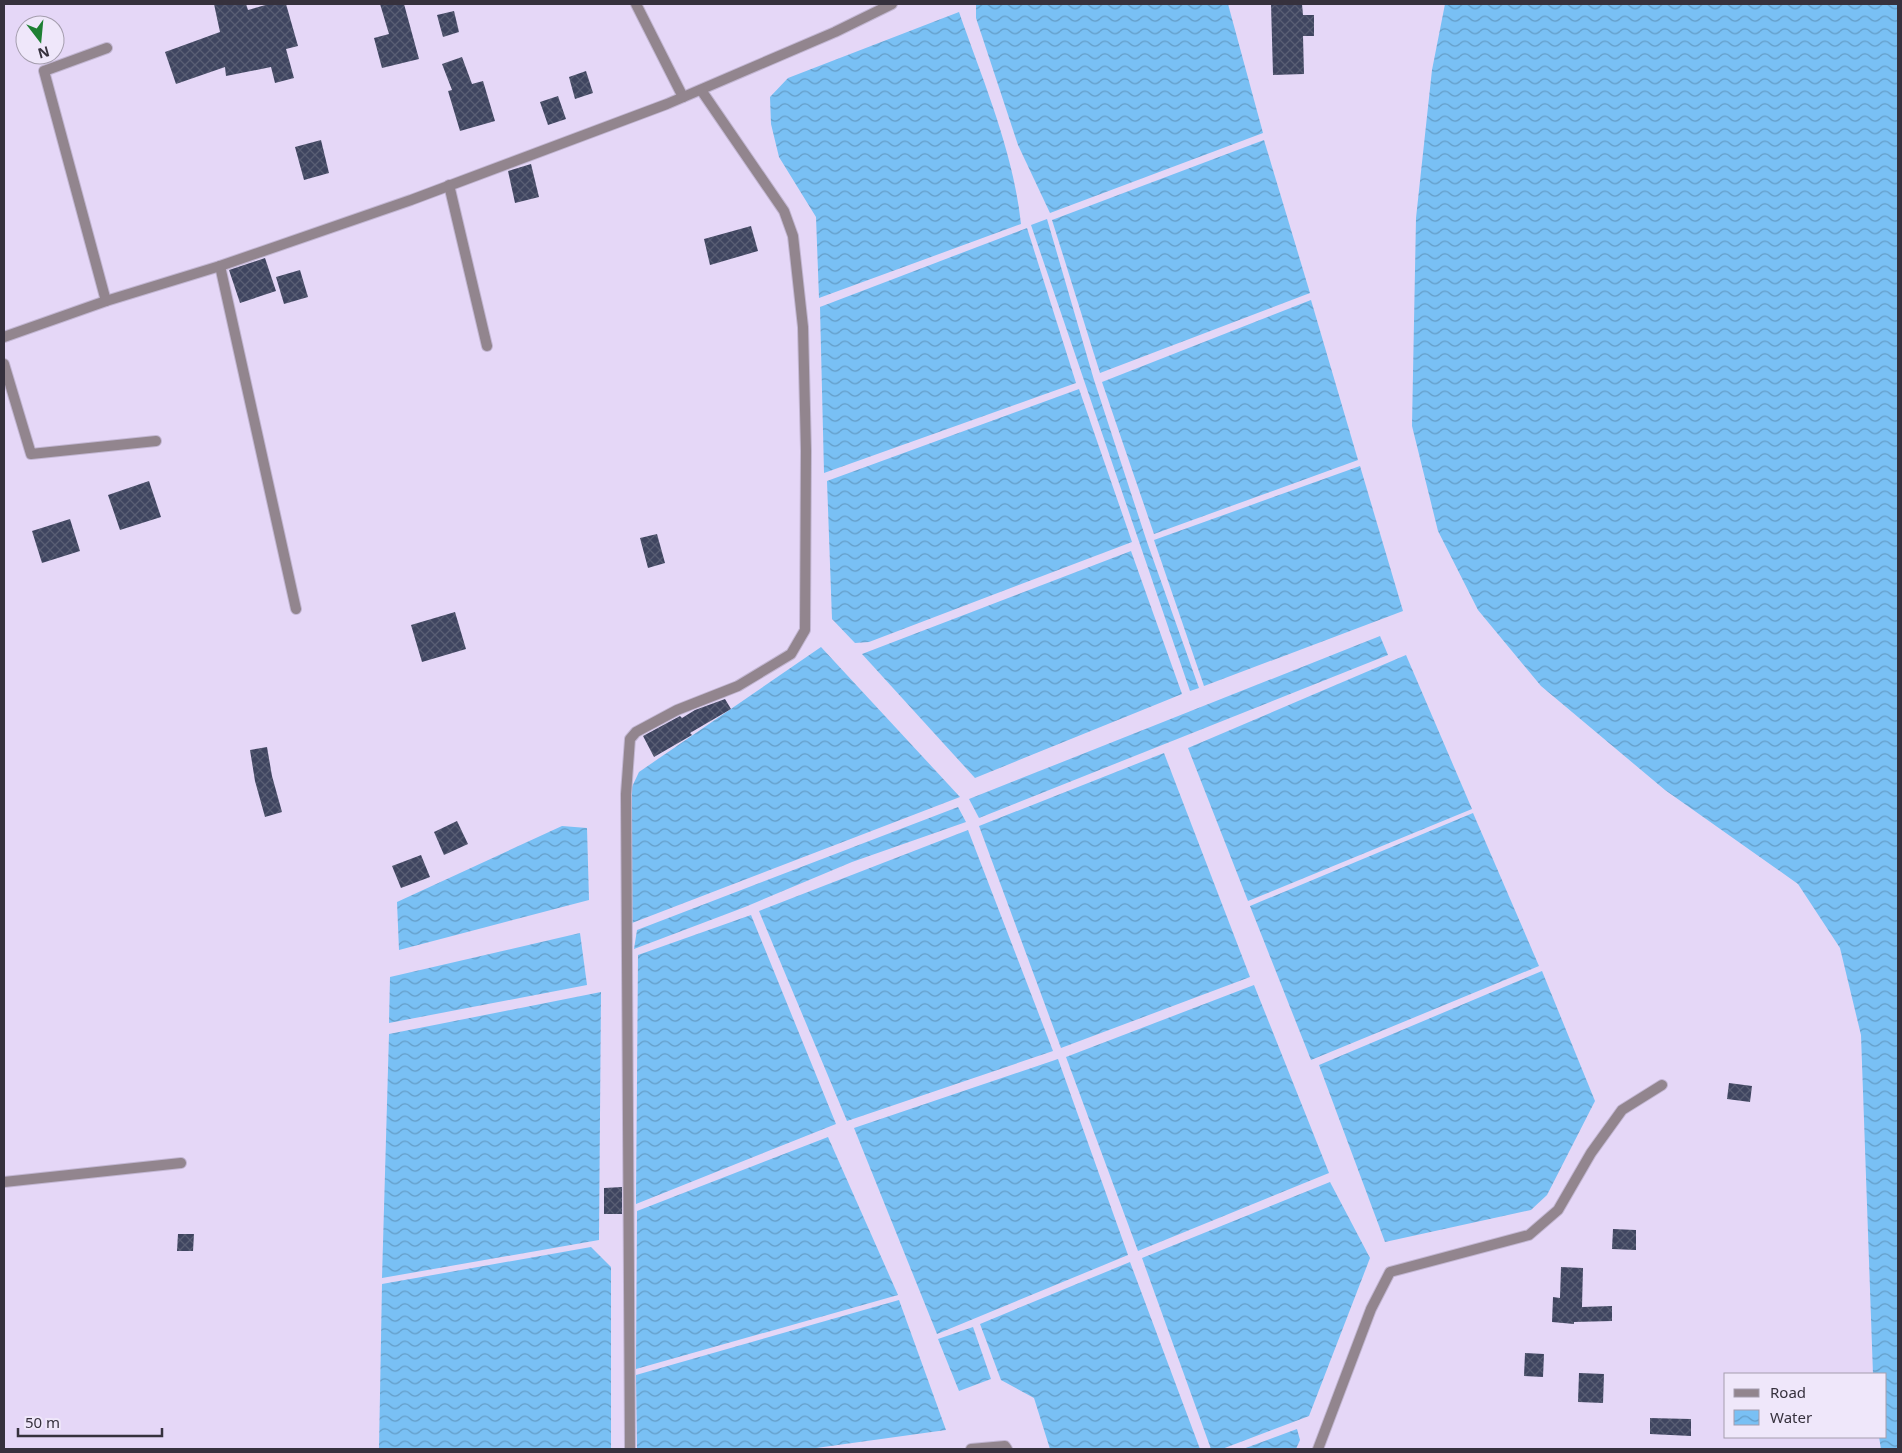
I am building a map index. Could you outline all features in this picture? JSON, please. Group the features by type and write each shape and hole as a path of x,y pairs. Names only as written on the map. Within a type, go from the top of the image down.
{"street":[{"path":"636,4 683,97"},
{"path":"4,337 106,301 220,266 449,185 701,90 834,32 892,4"},
{"path":"106,301 44,71 107,48"},
{"path":"630,1449 626,794 630,739 636,732 677,710 738,686 792,654 805,630 806,450 803,327 793,236 784,211 701,90"},
{"path":"449,185 487,346"},
{"path":"220,266 296,609"},
{"path":"4,364 31,454 156,441"},
{"path":"1318,1449 1371,1309 1390,1272 1529,1235 1558,1210 1591,1153 1622,1110 1662,1085"},
{"path":"4,1182 181,1163"},
{"path":"971,1449 1006,1446 1007,1449"}],"water":[{"path":"976,4 1228,4 1263,133 1050,213 1018,145 976,18"},
{"path":"1445,4 1898,4 1898,1449 1881,1449 1879,1438 1887,1438 1887,1373 1873,1373 1861,1035 1840,948 1798,884 1665,790 1541,686 1478,610 1438,531 1412,426 1416,218 1432,70"},
{"path":"959,12 1004,143 1017,196 1021,224 819,298 816,217 779,157 771,124 770,97 788,78"},
{"path":"1264,140 1310,293 1100,373 1052,220"},
{"path":"1047,219 1094,380 1147,542 1199,688 1190,691 1031,225"},
{"path":"1027,228 1076,383 824,473 820,307"},
{"path":"1311,300 1358,460 1154,534 1102,382"},
{"path":"1079,389 1132,542 869,642 855,643 832,619 827,481"},
{"path":"1360,466 1403,611 1204,686 1154,540"},
{"path":"1131,551 1182,694 975,778 862,654"},
{"path":"1380,636 1388,655 979,818 969,799"},
{"path":"821,647 960,797 632,923 630,791 639,772"},
{"path":"1406,655 1472,809 1248,901 1188,748"},
{"path":"1164,753 1250,977 1061,1048 979,826"},
{"path":"958,807 966,822 852,862 745,907 634,949 637,930"},
{"path":"1473,813 1539,966 1311,1060 1250,906"},
{"path":"562,826 587,828 589,900 399,950 397,902"},
{"path":"968,830 1053,1051 847,1121 759,911"},
{"path":"751,915 836,1124 636,1204 638,955"},
{"path":"580,933 587,985 389,1023 390,977"},
{"path":"1542,971 1595,1101 1547,1195 1531,1210 1385,1242 1319,1065"},
{"path":"1254,985 1329,1173 1138,1251 1066,1057"},
{"path":"601,992 599,1240 382,1278 389,1034"},
{"path":"1058,1059 1128,1255 937,1334 854,1128"},
{"path":"828,1137 898,1295 636,1369 637,1211"},
{"path":"1330,1182 1370,1258 1309,1416 1222,1449 1211,1449 1142,1258"},
{"path":"591,1247 611,1267 611,1449 379,1449 382,1284"},
{"path":"1130,1262 1200,1449 1050,1449 1034,1398 1001,1380 980,1324"},
{"path":"899,1300 946,1430 809,1449 637,1449 636,1375"},
{"path":"973,1327 991,1379 959,1391 938,1339"},
{"path":"1297,1429 1300,1440 1296,1449 1243,1449"}],"building":[{"path":"214,4 246,4 248,10 269,4 286,4 298,46 286,49 294,78 275,83 271,67 226,76 225,67 176,84 165,52 220,32"},
{"path":"380,4 404,4 419,59 382,68 374,38 389,34"},
{"path":"1271,4 1302,4 1303,15 1314,15 1314,36 1303,36 1304,74 1273,75"},
{"path":"454,11 459,32 443,37 437,15"},
{"path":"462,57 472,84 483,81 495,121 460,131 448,91 452,90 442,64"},
{"path":"586,71 593,93 575,99 569,77"},
{"path":"558,96 566,119 548,125 540,102"},
{"path":"321,140 329,173 304,180 295,147"},
{"path":"531,164 539,197 515,203 508,171"},
{"path":"751,226 758,251 710,265 704,239"},
{"path":"265,258 276,291 240,303 229,270"},
{"path":"300,270 308,297 284,304 276,277"},
{"path":"149,481 161,517 120,530 108,495"},
{"path":"70,519 80,551 42,563 32,531"},
{"path":"657,534 665,563 648,568 640,538"},
{"path":"455,612 466,649 422,662 411,625"},
{"path":"725,699 731,709 654,757 643,736 680,716 682,718 695,710"},
{"path":"267,747 272,776 282,812 265,817 255,781 250,750"},
{"path":"457,821 468,844 444,855 434,832"},
{"path":"421,855 430,877 401,888 392,866"},
{"path":"1729,1083 1752,1086 1750,1102 1727,1099"},
{"path":"622,1187 622,1214 604,1214 604,1188"},
{"path":"1613,1229 1636,1230 1636,1250 1612,1249"},
{"path":"178,1234 194,1234 193,1251 177,1251"},
{"path":"1561,1267 1583,1268 1582,1307 1612,1306 1612,1321 1574,1322 1574,1324 1552,1322 1553,1297 1560,1298"},
{"path":"1525,1353 1544,1354 1543,1377 1524,1376"},
{"path":"1579,1373 1604,1374 1603,1403 1578,1402"},
{"path":"1650,1418 1691,1419 1691,1436 1650,1434"}]}
